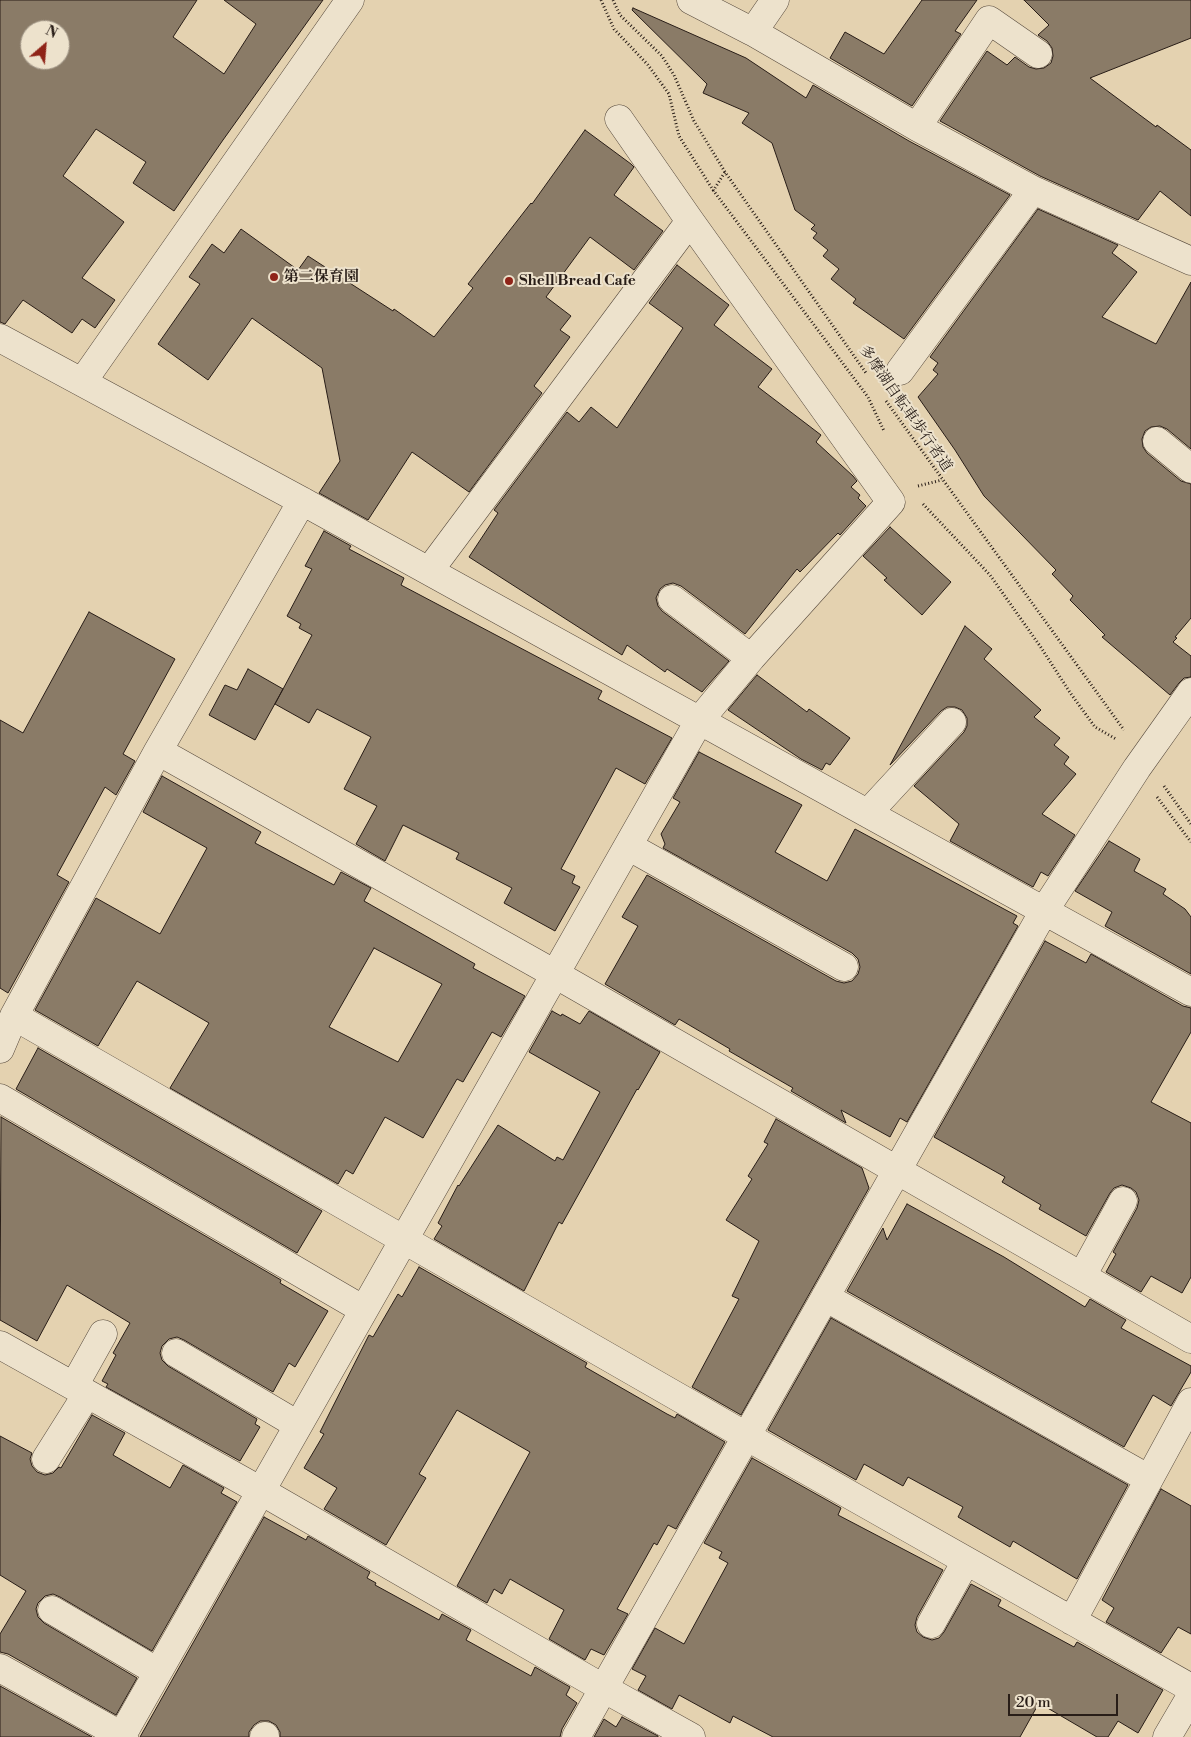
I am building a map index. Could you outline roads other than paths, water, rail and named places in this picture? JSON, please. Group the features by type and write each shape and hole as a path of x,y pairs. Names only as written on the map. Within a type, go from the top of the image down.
{"street":[{"path":"83,381 350,0"},
{"path":"691,0 753,32 917,127 1033,190 1191,261"},
{"path":"753,32 775,0"},
{"path":"917,127 989,20 1038,54"},
{"path":"0,1668 122,1737 699,721 751,658 891,502 690,221 619,118"},
{"path":"900,371 1033,190"},
{"path":"429,571 690,221"},
{"path":"0,338 83,381 302,501 1191,992"},
{"path":"1157,441 1191,469"},
{"path":"0,1049 14,1016 158,751 302,501"},
{"path":"672,599 751,658"},
{"path":"576,1737 1044,911 1140,763 1191,692"},
{"path":"868,813 952,722"},
{"path":"158,751 555,974 1191,1339"},
{"path":"628,846 844,967"},
{"path":"14,1016 746,1436 1191,1688"},
{"path":"0,1098 364,1310"},
{"path":"1082,1276 1123,1201"},
{"path":"825,1297 1149,1479"},
{"path":"46,1460 81,1390 103,1334"},
{"path":"0,1345 261,1491 691,1737"},
{"path":"176,1353 298,1425"},
{"path":"1072,1621 1191,1402"},
{"path":"931,1624 966,1561"},
{"path":"52,1610 158,1672"},
{"path":"1168,1737 1191,1696"}],"place":[{"name":"第二保育園","path":"274,277"},
{"name":"Shell Bread Cafe","path":"509,281"}]}
